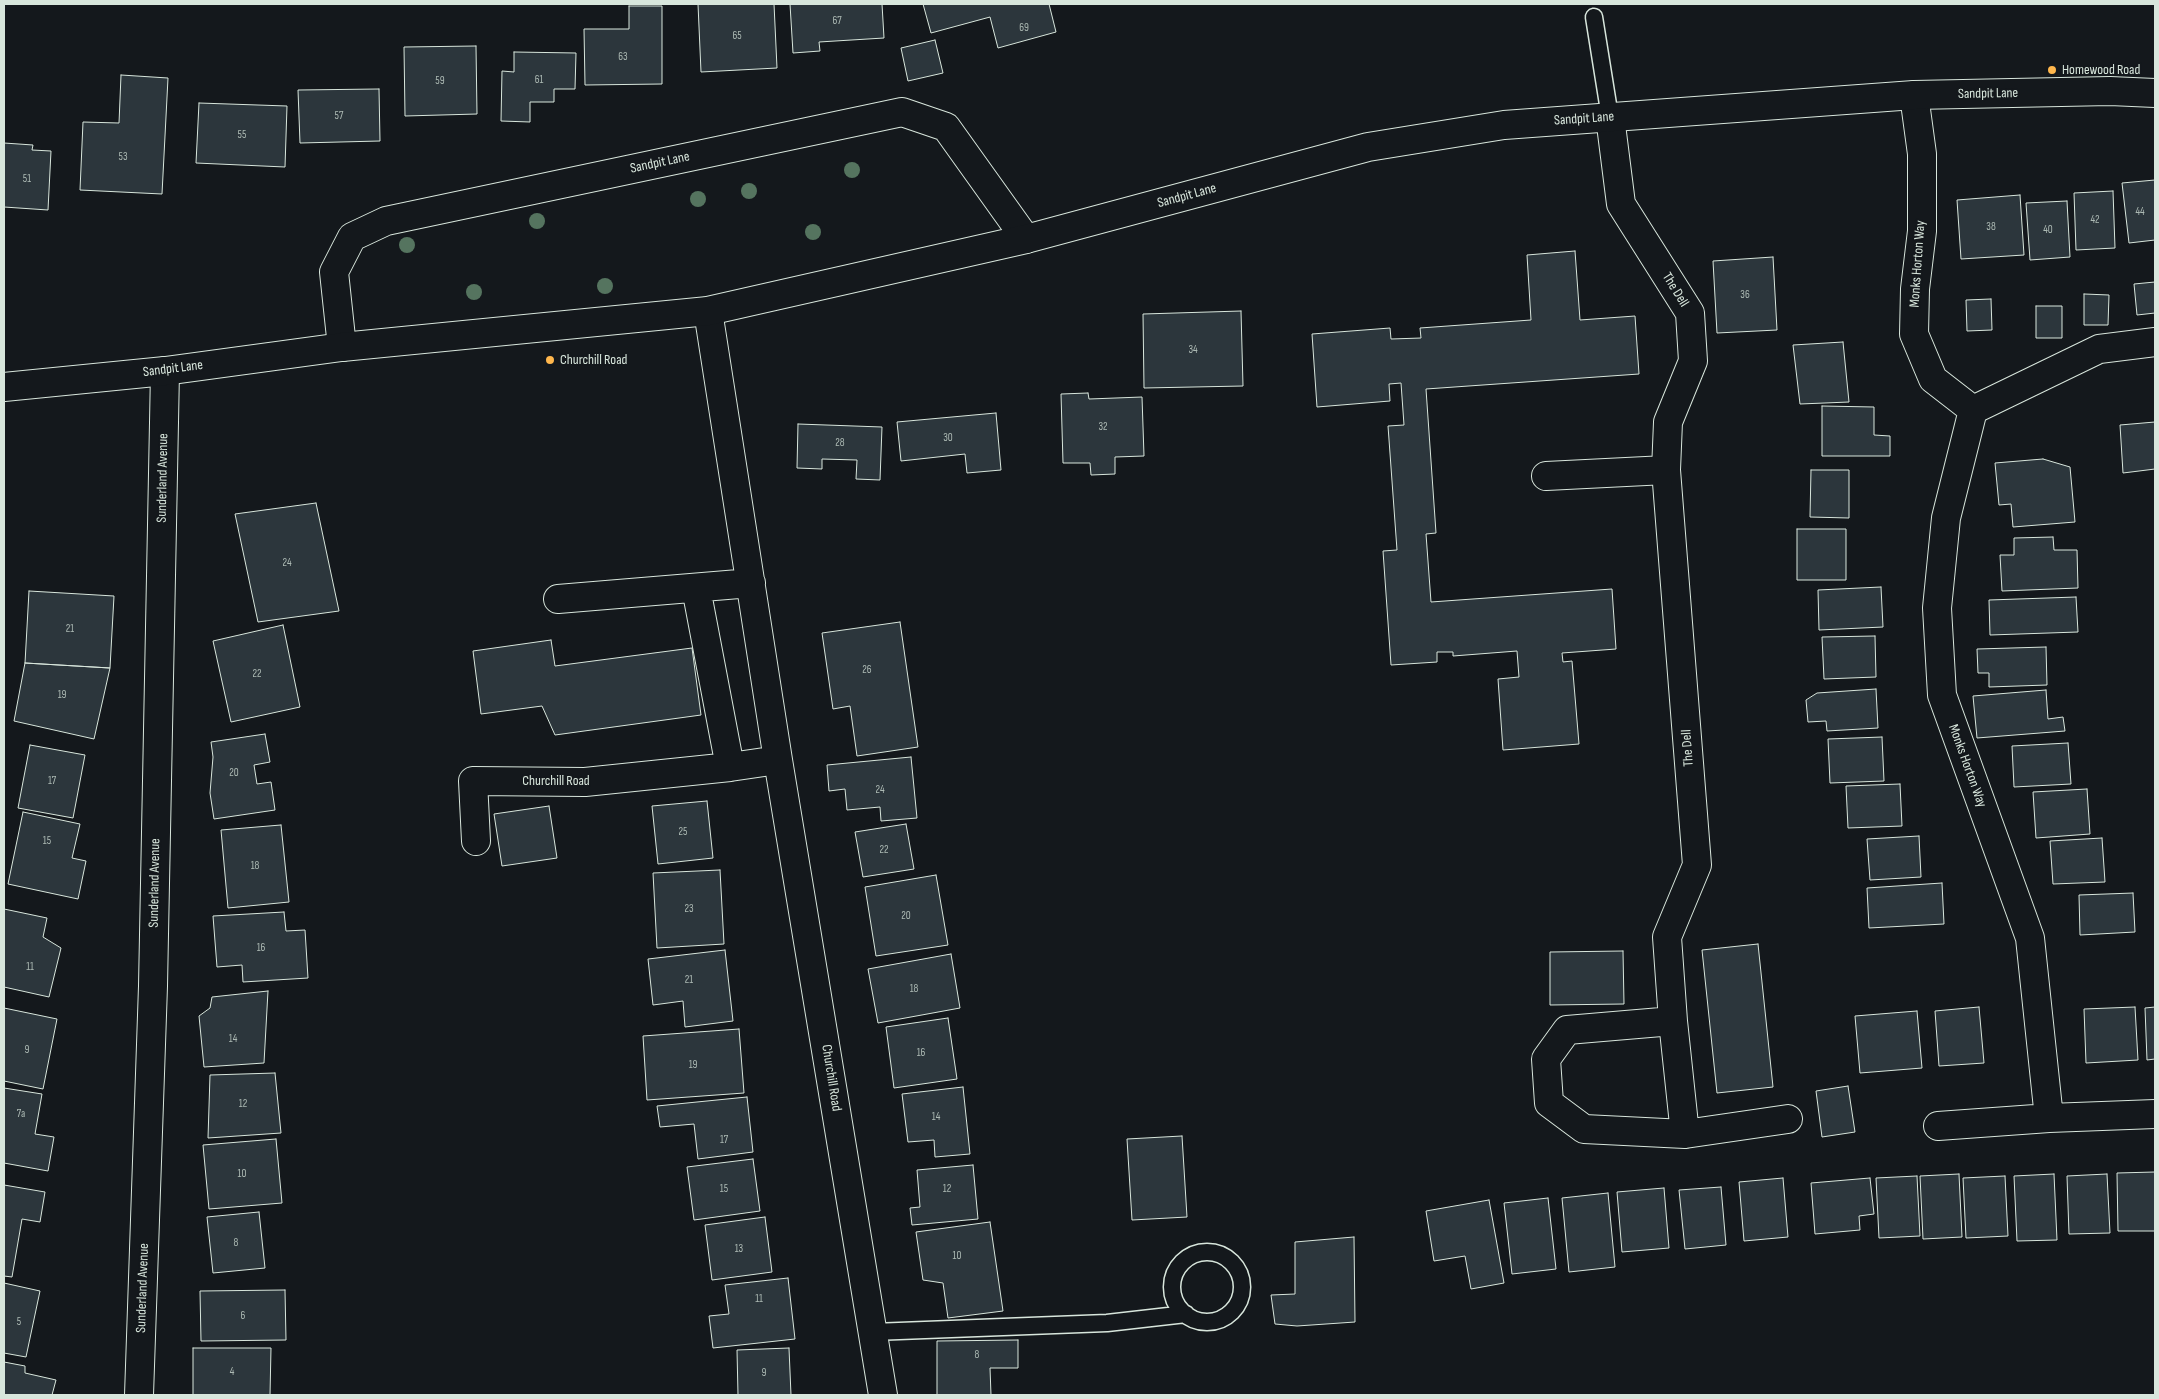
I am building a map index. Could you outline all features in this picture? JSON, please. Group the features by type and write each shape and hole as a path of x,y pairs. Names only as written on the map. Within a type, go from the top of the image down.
{"street":[{"name":"Sandpit Lane","path":"4,387 164,370 342,347 708,311 1026,239 1368,147 1504,125 1914,96 2110,90 2155,93"},
{"name":"Monks Horton Way","path":"1914,96 1922,154 1922,230 1915,289 1914,334 1932,379 1973,410 1946,518 1938,608 1942,695 2030,938 2049,1118"},
{"name":"Sandpit Lane","path":"342,347 334,272 352,237 386,221 902,112 946,127 1026,239"},
{"name":"The Dell","path":"1610,117 1621,204 1690,313 1693,361 1668,422 1666,470 1696,864 1666,937 1685,1134"},
{"name":"Churchill Road","path":"708,311 752,583 778,760 883,1395"},
{"path":"1973,410 2099,349 2155,342"},
{"name":"Sunderland Avenue","path":"139,1395 153,976 164,370"},
{"path":"1546,476 1666,470"},
{"path":"558,599 752,583"},
{"path":"696,588 730,767"},
{"name":"Churchill Road","path":"476,841 473,781 585,782 730,767 778,760"},
{"path":"1673,1021 1567,1030 1546,1059 1549,1103 1584,1129 1685,1134 1788,1119"},
{"path":"1938,1126 2049,1118 2155,1114"}],"lane":[{"path":"1594,17 1610,117"},
{"path":"873,1332 1107,1323 1186,1314 1196,1320 1218,1320 1228,1315 1240,1298 1240,1276 1236,1266 1228,1258 1217,1253 1205,1252 1193,1255 1183,1261 1174,1277 1173,1295 1178,1306 1186,1314"}],"building":[{"path":"698,4 774,4 777,68 701,72"},
{"path":"790,4 882,4 884,38 819,42 820,51 793,53"},
{"path":"923,4 1049,4 1056,32 998,48 990,17 931,33"},
{"path":"629,6 662,6 662,84 585,85 584,29 629,29"},
{"path":"935,40 943,73 908,81 901,48"},
{"path":"476,46 477,114 405,116 404,47"},
{"path":"514,52 576,53 575,89 554,89 554,102 530,102 530,122 501,121 502,71 514,72"},
{"path":"121,75 168,78 162,194 80,190 83,122 119,123"},
{"path":"379,89 380,141 300,143 298,90"},
{"path":"199,103 287,106 285,167 196,163"},
{"path":"4,143 33,145 32,150 51,151 48,210 4,207"},
{"path":"2155,180 2155,240 2129,243 2122,183"},
{"path":"2113,191 2115,248 2076,250 2074,193"},
{"path":"2020,195 2024,255 1961,259 1957,200"},
{"path":"2067,201 2070,257 2030,260 2026,203"},
{"path":"1575,251 1580,320 1635,316 1639,374 1426,389 1436,533 1426,534 1431,602 1612,589 1616,649 1562,653 1563,662 1572,661 1579,744 1503,750 1498,679 1519,677 1517,651 1453,656 1453,652 1437,652 1437,662 1391,665 1383,551 1397,550 1388,426 1404,425 1401,383 1389,384 1390,401 1317,407 1312,334 1390,328 1391,339 1421,338 1420,328 1531,320 1527,255"},
{"path":"1773,257 1777,330 1717,333 1713,261"},
{"path":"2155,282 2155,313 2137,315 2134,284"},
{"path":"2084,294 2109,295 2108,325 2084,325"},
{"path":"1991,299 1992,330 1967,331 1966,300"},
{"path":"2036,306 2062,306 2062,338 2036,338"},
{"path":"1241,311 1243,386 1144,388 1143,314"},
{"path":"1843,342 1849,402 1800,404 1793,345"},
{"path":"1088,393 1089,399 1142,397 1144,456 1115,457 1115,474 1091,475 1090,463 1063,463 1061,394"},
{"path":"1822,406 1874,407 1874,435 1890,436 1890,456 1822,456"},
{"path":"996,413 1001,470 967,473 965,454 901,461 897,422"},
{"path":"2155,422 2155,469 2123,473 2120,425"},
{"path":"798,424 882,427 880,480 856,479 857,460 822,459 822,469 797,468"},
{"path":"2043,459 2070,467 2075,522 2013,527 2011,504 1999,505 1995,463"},
{"path":"1811,470 1849,470 1849,518 1810,517"},
{"path":"316,503 339,611 258,622 235,514"},
{"path":"1797,529 1846,529 1846,580 1797,580"},
{"path":"2053,537 2054,550 2077,550 2078,588 2002,591 2000,555 2014,555 2014,538"},
{"path":"1881,587 1883,627 1819,630 1818,590"},
{"path":"29,591 114,596 110,668 25,663"},
{"path":"2076,597 2078,632 1990,635 1989,600"},
{"path":"900,622 918,747 857,756 850,706 833,709 822,633"},
{"path":"283,625 300,707 231,722 213,641"},
{"path":"1875,636 1876,677 1824,679 1822,637"},
{"path":"551,640 555,666 692,648 701,715 555,735 542,706 481,714 473,651"},
{"path":"2046,647 2047,685 1989,687 1989,673 1978,673 1977,649"},
{"path":"25,663 110,668 94,739 14,721"},
{"path":"1876,689 1878,728 1827,731 1826,721 1808,722 1806,700 1817,693"},
{"path":"2046,690 2048,719 2063,717 2065,731 1977,738 1973,696"},
{"path":"265,734 270,762 254,765 257,784 271,782 275,810 214,819 210,793 213,757 211,742"},
{"path":"1882,737 1884,781 1830,783 1828,739"},
{"path":"2068,743 2071,784 2014,787 2012,746"},
{"path":"30,745 85,755 73,818 18,808"},
{"path":"911,757 917,818 881,821 880,807 847,810 845,789 829,791 827,765"},
{"path":"1900,784 1902,826 1848,828 1846,786"},
{"path":"2087,789 2090,834 2036,838 2033,792"},
{"path":"707,801 713,858 658,864 652,806"},
{"path":"549,806 557,858 502,866 494,814"},
{"path":"23,812 80,824 72,858 86,861 78,899 8,884"},
{"path":"906,824 914,869 863,877 855,832"},
{"path":"281,825 289,902 228,908 221,830"},
{"path":"1919,836 1921,877 1870,880 1867,839"},
{"path":"2102,838 2105,882 2053,884 2050,841"},
{"path":"720,870 724,944 657,948 653,873"},
{"path":"936,875 948,945 876,956 865,887"},
{"path":"1942,883 1944,924 1869,928 1867,888"},
{"path":"2133,893 2135,932 2080,935 2079,895"},
{"path":"4,909 47,918 43,937 61,948 49,997 4,987"},
{"path":"284,912 286,931 305,930 308,978 243,982 242,965 217,967 213,916"},
{"path":"1758,944 1773,1087 1717,1093 1702,950"},
{"path":"725,950 733,1021 685,1027 683,1001 653,1005 648,959"},
{"path":"1623,951 1624,1004 1550,1005 1550,952"},
{"path":"951,954 960,1008 878,1023 868,969"},
{"path":"268,991 264,1063 204,1067 199,1016 210,1008 212,997"},
{"path":"1979,1007 1984,1063 1939,1066 1935,1011"},
{"path":"2135,1007 2138,1060 2086,1063 2084,1009"},
{"path":"2155,1007 2155,1059 2147,1060 2145,1008"},
{"path":"4,1008 57,1019 43,1089 4,1081"},
{"path":"1917,1011 1922,1068 1860,1073 1855,1016"},
{"path":"948,1018 957,1079 894,1088 886,1027"},
{"path":"739,1029 744,1093 647,1100 643,1036"},
{"path":"275,1073 281,1133 208,1138 210,1075"},
{"path":"1848,1086 1855,1132 1822,1137 1816,1091"},
{"path":"963,1087 970,1154 935,1157 934,1140 908,1142 902,1094"},
{"path":"4,1088 42,1094 35,1134 54,1137 48,1171 4,1163"},
{"path":"747,1097 753,1152 698,1159 694,1124 660,1127 657,1106"},
{"path":"1182,1136 1187,1217 1132,1220 1127,1139"},
{"path":"276,1139 282,1203 209,1209 203,1145"},
{"path":"753,1159 760,1211 694,1220 687,1167"},
{"path":"973,1165 978,1219 912,1225 910,1208 920,1207 917,1170"},
{"path":"2155,1172 2155,1231 2118,1231 2117,1173"},
{"path":"1959,1174 1962,1237 1923,1239 1920,1176"},
{"path":"2054,1174 2057,1240 2017,1241 2014,1176"},
{"path":"2107,1174 2110,1233 2069,1234 2067,1176"},
{"path":"1917,1176 1920,1236 1879,1238 1876,1178"},
{"path":"2005,1176 2008,1236 1966,1238 1963,1178"},
{"path":"1783,1178 1788,1237 1744,1241 1739,1182"},
{"path":"1870,1178 1874,1214 1859,1216 1860,1230 1815,1234 1811,1183"},
{"path":"4,1185 45,1192 40,1222 22,1219 12,1277 4,1276"},
{"path":"1721,1187 1726,1245 1685,1249 1679,1190"},
{"path":"1664,1188 1669,1248 1622,1252 1617,1192"},
{"path":"1608,1193 1615,1267 1569,1272 1562,1198"},
{"path":"1548,1198 1556,1269 1512,1274 1504,1203"},
{"path":"1489,1200 1504,1283 1471,1289 1465,1256 1434,1261 1426,1211"},
{"path":"259,1212 265,1268 213,1273 207,1217"},
{"path":"765,1217 772,1272 712,1280 705,1225"},
{"path":"990,1222 1003,1311 948,1318 943,1283 923,1280 916,1232"},
{"path":"1354,1237 1355,1322 1297,1326 1275,1324 1271,1295 1295,1294 1295,1242"},
{"path":"788,1278 795,1339 713,1348 709,1316 729,1314 725,1285"},
{"path":"4,1283 40,1291 26,1357 4,1353"},
{"path":"285,1290 286,1340 201,1341 200,1291"},
{"path":"1018,1340 1018,1368 990,1368 991,1395 937,1395 937,1341"},
{"path":"193,1348 271,1348 270,1395 193,1395"},
{"path":"789,1348 791,1395 738,1395 737,1350"},
{"path":"4,1362 25,1366 25,1373 56,1380 52,1395 4,1395"}],"place":[{"name":"Homewood Road","path":"2052,70"},
{"name":"Churchill Road","path":"550,360"}]}
